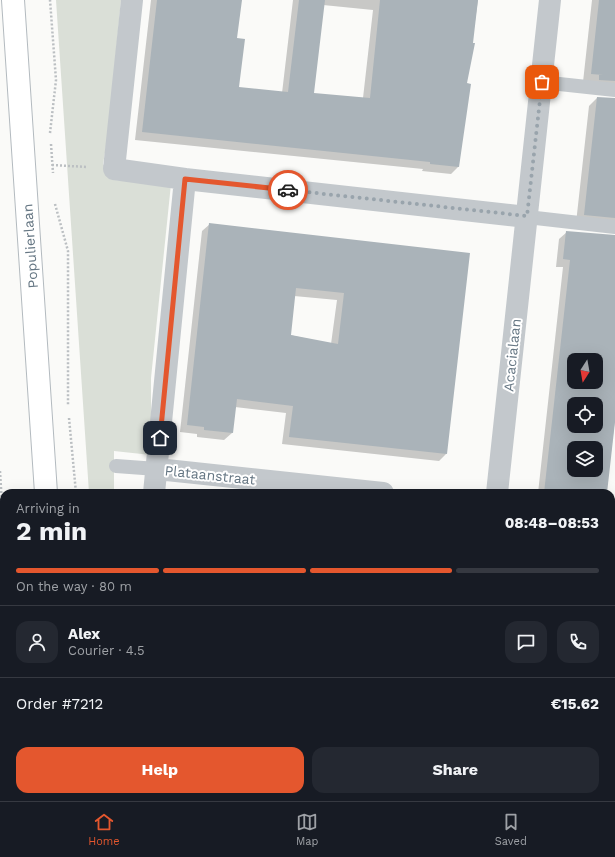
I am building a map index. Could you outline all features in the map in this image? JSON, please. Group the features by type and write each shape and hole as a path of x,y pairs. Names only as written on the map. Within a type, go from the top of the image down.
{"street":[{"name":"Populierlaan","path":"13,0 46,489"},
{"path":"132,0 114,169 185,179 527,216"},
{"name":"Acacialaan","path":"497,489 550,0"},
{"path":"154,489 185,179"},
{"name":"Plataanstraat","path":"157,469 345,489"}],"lane":[{"path":"542,82 615,90"},
{"path":"527,216 615,228"},
{"path":"116,466 157,469"}],"path":[{"path":"50,0 56,80 50,130 53,181"},
{"path":"52,165 114,169"},
{"name":"Populierlaan","path":"54,197 68,251 68,408"},
{"path":"69,415 76,489"},
{"path":"0,471 1,489"}],"shaded area":[{"path":"56,0 121,0 108,135 103,164 114,180 171,184 151,378 151,455 114,451 114,489 89,489"}],"building":[{"path":"157,0 242,0 237,38 245,39 239,87 288,92 299,0 325,0 314,93 370,98 380,0 478,0 473,43 475,43 467,83 471,84 459,167 430,164 430,162 142,132"},
{"path":"599,0 615,0 615,81 599,80 599,75 603,75 591,74"},
{"path":"597,97 615,98 615,218 584,215"},
{"path":"209,223 470,253 447,454 289,437 293,406 237,399 233,433 204,430 204,427 187,425","holes":["296,288 344,293 338,344 291,335"]},
{"path":"566,231 615,235 615,422 607,489 544,489 570,260 563,259"}],"way so far":[{"path":"288,190 527,216 542,82"}],"route":[{"path":"160,438 185,179 288,190"}]}
